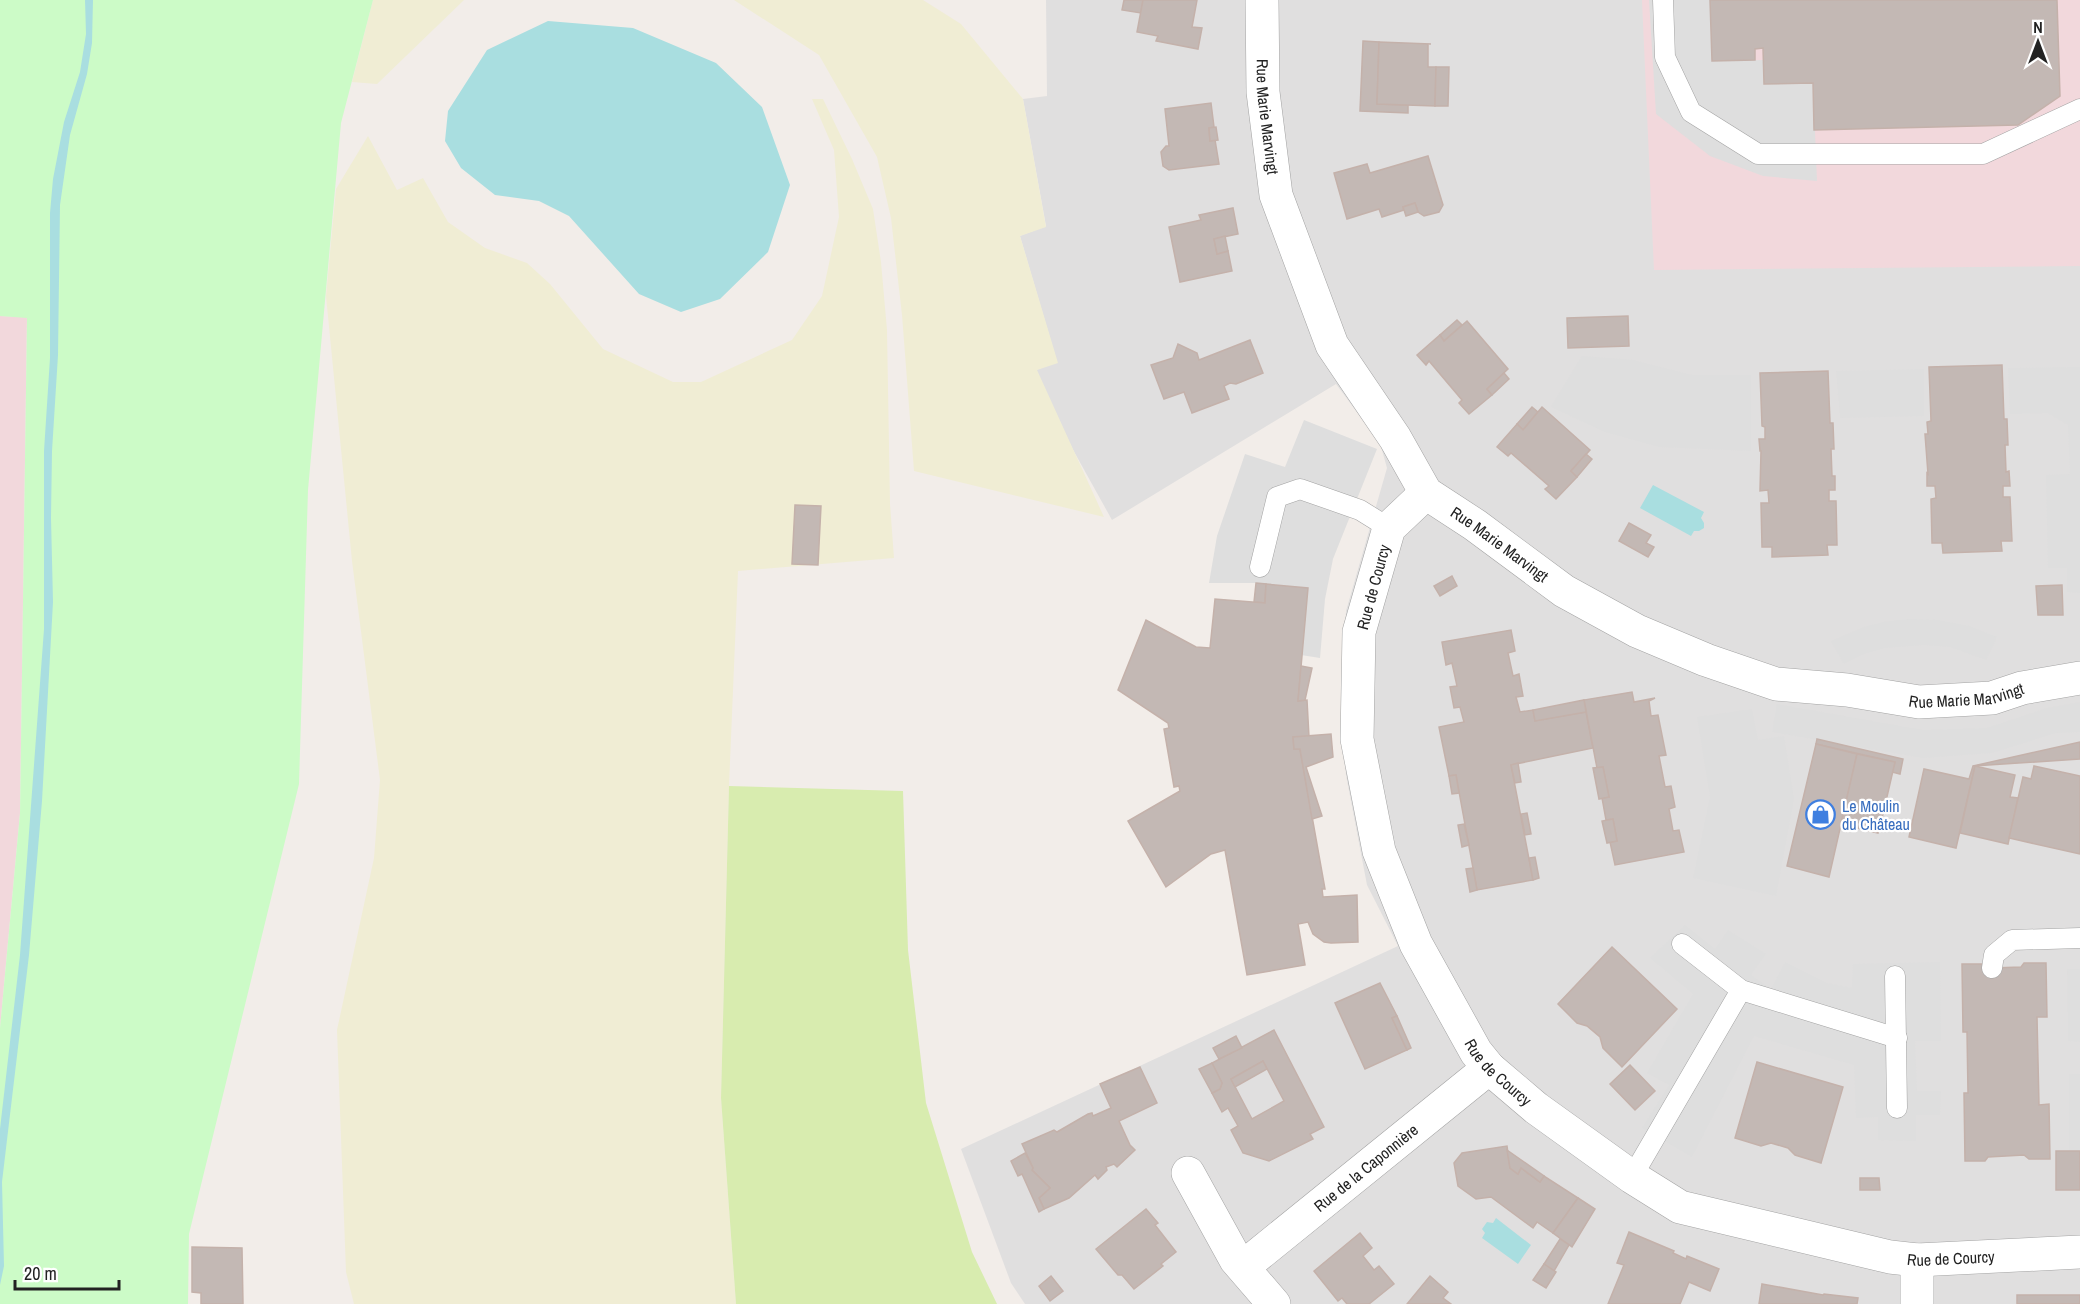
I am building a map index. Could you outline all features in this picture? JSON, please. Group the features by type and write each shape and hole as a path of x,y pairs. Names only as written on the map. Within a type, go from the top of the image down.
{"street":[{"name":"Rue Marie Marvingt","path":"1262,0 1263,92 1276,195 1332,345 1395,438 1426,493 1475,525 1564,591 1637,631 1706,660 1776,684 1847,690 1919,702 1992,698 2022,688 2080,678"},
{"name":"Rue de Courcy","path":"1426,493 1389,528 1359,632 1357,739 1379,851 1416,944 1476,1052 1489,1068 1536,1108 1632,1177 1680,1207 1890,1257 1917,1260 2080,1252"},
{"name":"Rue de la Caponnière","path":"1243,1267 1489,1068"},
{"path":"1188,1173 1236,1260 1274,1304"},
{"path":"1917,1260 1917,1304"}],"lane":[{"path":"1663,0 1665,57 1690,112 1758,154 1983,154 2080,109"},
{"path":"1260,567 1277,497 1300,489 1360,510 1389,528"},
{"path":"1992,968 1994,955 2012,940 2080,938"},
{"path":"1682,944 1741,990 1897,1038"},
{"path":"1895,976 1897,1108"},
{"path":"1632,1177 1741,990"}],"shaded area":[{"path":"373,0 464,0 377,84 352,82"},
{"path":"734,0 923,0 961,24 1023,99 1046,227 1020,236 1058,363 1037,370 1104,517 914,471 902,315 891,218 877,157 819,55"},
{"path":"1046,0 2080,0 2080,1304 1025,1304 1011,1283 961,1149 1398,946 1367,885 1346,775 1341,705 1346,611 1387,468 1380,443 1336,384 1112,520 1072,448 1036,370 1057,362 1020,236 1046,226 1023,99 1047,96"},
{"path":"1642,0 2080,0 2080,266 1654,270"},
{"path":"1649,0 1710,0 1712,61 1764,60 1813,83 1817,181 1763,176 1710,156 1656,114"},
{"path":"812,99 823,99 873,209 881,262 887,330 890,504 894,558 738,571 729,786 721,1098 736,1304 354,1304 346,1272 337,1030 374,858 380,780 352,561 326,296 336,189 368,136 397,190 423,178 448,222 485,248 527,263 550,284 603,349 673,382 701,382 792,340 822,296 839,217 834,150"},
{"path":"0,316 27,317 20,813 0,1028"},
{"path":"1582,356 1633,360 1692,375 1751,375 1751,451 1659,447 1605,432 1551,407"},
{"path":"2080,367 2080,593 2067,592 2067,568 2048,568 2046,475 2070,474 2068,425 2048,413 2010,414 2008,368"},
{"path":"1924,369 1924,416 1840,418 1836,371"},
{"path":"1304,420 1377,449 1333,559 1325,599 1320,658 1301,655 1307,588 1256,583 1209,583 1217,536 1245,454 1285,467"},
{"path":"1908,619 1937,620 1969,626 1997,637 1986,660 1950,647 1924,645 1885,648 1864,654 1844,664 1831,641 1864,627"},
{"path":"2080,702 2080,732 2056,733 1992,753 1923,758 1772,732 1777,704 1923,730 1987,728 2047,708"},
{"path":"1752,709 1758,740 1784,736 1794,799 1776,896 1693,878 1710,797 1697,717"},
{"path":"1685,925 1715,949 1728,930 1766,954 1751,975 1771,989 1785,962 1827,983 1852,988 1853,964 1940,962 1941,1041 1915,1041 1917,1091 1941,1091 1940,1115 1916,1115 1916,1141 1878,1140 1878,1117 1856,1118 1854,1065 1754,1036 1692,1157 1642,1128 1669,1085 1647,1073 1693,994 1650,958"},
{"path":"2067,969 2080,969 2080,1042 2068,1041"},
{"path":"2069,1074 2080,1074 2080,1151 2069,1151"}],"green space":[{"path":"0,0 373,0 341,123 308,490 299,784 189,1234 188,1304 0,1304 0,1028 20,813 27,318 0,316"},
{"path":"729,786 903,791 908,950 926,1103 972,1252 997,1304 736,1304 721,1098"}],"water":[{"path":"85,0 93,0 92,43 87,74 70,135 60,205 58,355 52,451 53,602 42,801 29,955 2,1182 4,1266 0,1285 0,1129 20,955 44,629 44,451 50,358 50,213 53,179 64,122 80,72 86,34"},
{"path":"548,21 633,28 716,63 762,107 790,185 768,252 720,299 681,312 639,294 569,216 539,201 495,195 461,168 445,141 448,111 487,50"},
{"path":"1653,485 1704,512 1701,518 1704,528 1694,531 1691,536 1640,508"},
{"path":"1496,1218 1531,1245 1518,1264 1482,1238 1485,1233 1482,1229 1487,1222 1493,1223"}],"building":[{"path":"1124,0 1143,0 1141,13 1122,10"},
{"path":"1143,0 1197,0 1192,27 1202,28 1198,49 1156,41 1158,36 1137,32"},
{"path":"1710,0 2057,0 2060,96 2018,125 1814,130 1813,83 1764,84 1763,48 1755,49 1755,60 1712,61"},
{"path":"1363,41 1379,42 1377,104 1408,105 1408,113 1360,111"},
{"path":"1379,42 1431,44 1428,44 1428,67 1436,67 1435,106 1377,104"},
{"path":"1436,67 1449,67 1448,106 1435,106"},
{"path":"1211,103 1214,127 1209,128 1210,141 1215,140 1219,164 1169,170 1163,166 1161,152 1169,146 1165,109"},
{"path":"1216,127 1218,140 1210,141 1209,128"},
{"path":"1428,156 1443,205 1439,212 1424,216 1418,212 1415,203 1403,207 1404,210 1382,217 1379,209 1347,219 1334,173 1367,164 1370,173"},
{"path":"1415,203 1418,212 1406,216 1403,207"},
{"path":"1233,208 1238,234 1214,239 1217,254 1228,251 1232,271 1180,282 1169,227 1201,220 1199,215"},
{"path":"1225,236 1228,251 1217,254 1214,239"},
{"path":"1628,316 1629,346 1568,348 1567,318"},
{"path":"1457,320 1462,325 1444,341 1440,335"},
{"path":"1467,321 1508,369 1487,389 1492,395 1469,414 1459,403 1462,400 1429,361 1426,365 1417,355 1440,335 1444,341"},
{"path":"1250,340 1263,373 1236,384 1230,383 1224,386 1229,399 1192,413 1184,392 1164,399 1151,365 1173,358 1178,344 1197,353 1199,360"},
{"path":"2002,365 2004,419 2007,419 2008,445 2005,445 2006,472 2009,471 2010,486 2003,486 2003,497 2010,497 2012,541 2001,541 2002,551 1943,553 1942,543 1932,543 1931,499 1936,498 1935,486 1927,486 1925,434 1928,434 1927,422 1931,421 1929,367"},
{"path":"1828,371 1830,423 1833,423 1834,449 1831,449 1832,476 1835,476 1835,490 1829,490 1829,501 1836,501 1837,545 1827,545 1828,555 1772,557 1772,547 1762,547 1761,503 1769,503 1768,490 1760,491 1759,439 1765,439 1765,427 1762,426 1760,373"},
{"path":"1504,373 1509,379 1492,395 1487,389"},
{"path":"1532,407 1538,412 1523,430 1517,424"},
{"path":"1542,407 1590,450 1571,471 1577,477 1556,499 1545,489 1549,486 1511,453 1508,456 1497,447 1517,424 1523,430"},
{"path":"1586,454 1592,459 1577,477 1571,471"},
{"path":"795,505 821,506 818,565 792,564"},
{"path":"1629,523 1651,535 1646,543 1654,547 1648,557 1619,541"},
{"path":"1452,576 1457,586 1440,596 1434,586"},
{"path":"1256,583 1266,584 1265,603 1254,602"},
{"path":"1266,584 1308,588 1298,701 1307,700 1309,737 1293,737 1294,749 1300,749 1325,889 1322,889 1323,897 1357,895 1358,942 1324,942 1313,934 1308,922 1298,924 1305,965 1247,975 1225,850 1211,854 1166,887 1128,821 1180,791 1179,786 1174,787 1164,729 1169,728 1168,723 1118,690 1146,620 1196,647 1210,648 1215,599 1265,603"},
{"path":"2062,585 2063,615 2038,615 2036,586"},
{"path":"1511,630 1515,651 1508,653 1513,676 1519,674 1523,696 1516,697 1520,712 1533,710 1535,721 1586,712 1593,748 1511,765 1533,880 1477,890 1456,775 1449,776 1439,727 1464,722 1460,707 1454,708 1450,687 1457,686 1452,663 1446,665 1442,642"},
{"path":"1301,666 1312,668 1305,700 1298,701"},
{"path":"1632,692 1634,702 1655,698 1649,701 1651,716 1658,715 1666,755 1659,756 1665,787 1671,786 1675,807 1669,809 1673,831 1679,830 1684,852 1615,865 1610,842 1617,841 1613,819 1606,820 1602,798 1609,797 1603,767 1597,768 1584,700"},
{"path":"1584,700 1586,712 1535,721 1533,710"},
{"path":"1331,734 1333,757 1306,767 1322,816 1312,819 1300,749 1294,749 1293,737"},
{"path":"1817,739 1903,759 1900,774 1892,772 1895,762 1816,744"},
{"path":"2080,742 2080,759 1973,766"},
{"name":"Le Moulin du Château","path":"1816,744 1857,754 1829,877 1787,866"},
{"path":"1857,754 1895,762 1883,814 1845,806"},
{"path":"1518,763 1521,782 1515,783 1511,765"},
{"path":"1973,766 1975,766 1956,848 1909,837 1924,769 1969,779"},
{"path":"1975,766 2015,775 2010,797 2018,798 2008,844 1960,833"},
{"path":"2034,766 2080,776 2080,854 2009,838 2023,777 2031,779"},
{"path":"1603,767 1609,797 1599,799 1593,768"},
{"path":"1456,775 1459,793 1452,794 1449,776"},
{"path":"1845,806 1883,814 1878,833 1841,824"},
{"path":"1527,813 1531,834 1525,835 1521,814"},
{"path":"1613,819 1617,841 1607,843 1602,821"},
{"path":"1464,824 1469,845 1462,847 1458,825"},
{"path":"1535,857 1539,878 1533,880 1529,858"},
{"path":"1473,868 1477,890 1470,892 1466,869"},
{"path":"1612,947 1677,1009 1622,1067 1603,1048 1600,1037 1587,1026 1577,1023 1558,1004"},
{"path":"2024,963 2046,963 2047,1017 2037,1017 2039,1105 2049,1104 2050,1159 2029,1159 2024,1155 1988,1157 1985,1161 1965,1161 1964,1093 1968,1093 1967,1032 1963,1032 1962,964 1982,964 1985,968 1992,968 2021,967"},
{"path":"1380,983 1397,1016 1392,1018 1407,1050 1365,1069 1335,1003"},
{"path":"1397,1016 1411,1048 1407,1050 1392,1018"},
{"path":"1274,1030 1324,1127 1310,1134 1313,1139 1269,1161 1243,1153 1231,1130 1238,1126 1228,1108 1222,1112 1212,1093 1220,1089 1222,1083 1212,1063","holes":["1263,1061 1284,1101 1252,1119 1231,1079"]},
{"path":"1236,1036 1242,1048 1219,1059 1213,1048"},
{"path":"1263,1061 1267,1069 1235,1087 1231,1079"},
{"path":"1757,1062 1843,1087 1821,1163 1795,1155 1788,1148 1771,1143 1761,1146 1735,1138"},
{"path":"1212,1063 1222,1083 1220,1089 1212,1093 1199,1069"},
{"path":"1630,1065 1655,1091 1635,1110 1610,1084"},
{"path":"1140,1067 1157,1103 1119,1121 1130,1145 1135,1150 1117,1167 1114,1164 1106,1167 1107,1170 1098,1179 1095,1175 1069,1198 1044,1209 1039,1198 1050,1188 1032,1170 1022,1144 1054,1130 1057,1132 1088,1114 1092,1113 1093,1116 1111,1108 1100,1084"},
{"path":"1507,1146 1510,1168 1518,1174 1521,1168 1540,1182 1544,1176 1578,1198 1553,1233 1537,1222 1533,1228 1491,1197 1476,1199 1458,1186 1454,1163 1462,1153"},
{"path":"1507,1150 1544,1176 1540,1182 1521,1168 1518,1174 1510,1168"},
{"path":"2056,1151 2080,1151 2080,1190 2056,1190"},
{"path":"1025,1153 1032,1170 1050,1188 1039,1198 1044,1209 1039,1212 1022,1174 1018,1176 1011,1161"},
{"path":"1860,1178 1879,1178 1880,1190 1860,1190"},
{"path":"1578,1198 1595,1209 1572,1247 1553,1233"},
{"path":"1146,1209 1158,1223 1155,1225 1176,1252 1161,1264 1163,1266 1134,1289 1122,1275 1118,1275 1096,1249"},
{"path":"1629,1232 1674,1251 1673,1253 1686,1259 1687,1256 1719,1269 1710,1291 1689,1282 1680,1304 1608,1304 1624,1265 1617,1263"},
{"path":"1360,1233 1372,1248 1363,1256 1374,1270 1379,1266 1394,1284 1369,1304 1347,1304 1342,1298 1338,1301 1314,1271"},
{"path":"1560,1239 1569,1245 1554,1271 1544,1264"},
{"path":"192,1247 242,1248 243,1304 201,1304 201,1293 192,1292"},
{"path":"1544,1264 1556,1272 1546,1288 1533,1280"},
{"path":"1051,1276 1063,1291 1050,1301 1039,1286"},
{"path":"1430,1276 1448,1292 1443,1298 1451,1304 1407,1304"},
{"path":"1762,1284 1823,1295 1858,1298 1857,1304 1759,1304"},
{"path":"2017,1295 2080,1295 2080,1304 2017,1304"}],"place":[{"name":"Le Moulin du Château","path":"1821,815"}]}
